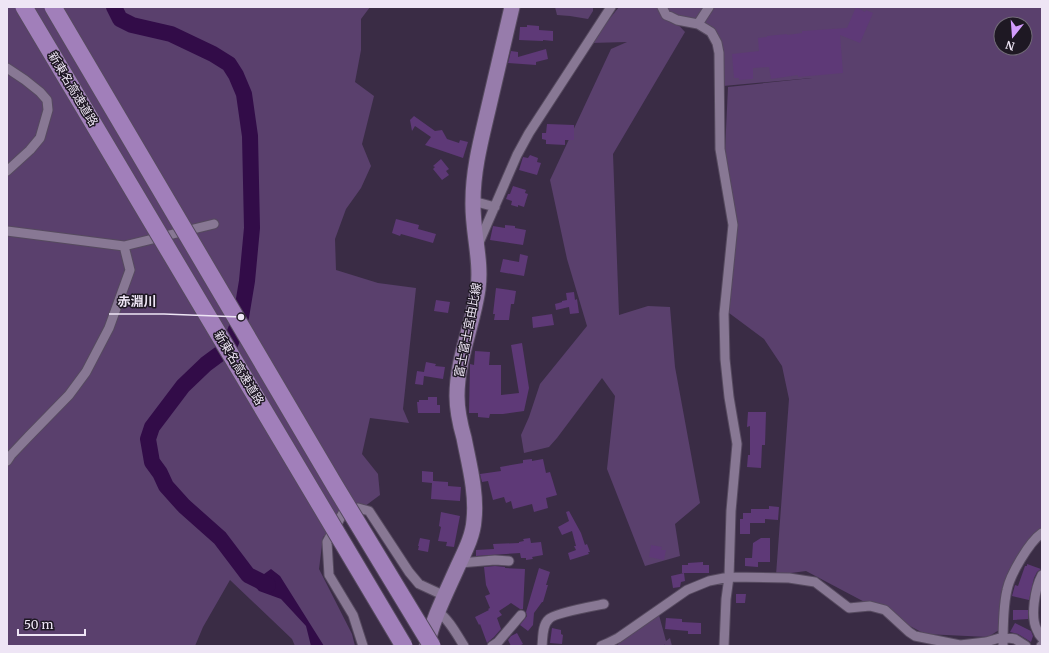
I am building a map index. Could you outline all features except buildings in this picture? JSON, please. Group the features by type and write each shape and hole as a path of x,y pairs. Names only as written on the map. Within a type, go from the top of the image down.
{"highway":[{"name":"新東名高速道路","path":"24,7 404,646"},
{"name":"新東名高速道路","path":"53,7 330,479 432,646"}],"main road":[{"name":"富士富士宮由比線","path":"427,646 438,612 471,537 474,521 475,506 472,484 458,412 458,376 478,289 478,246 474,223 473,201 479,148 512,7"}],"street":[{"path":"478,246 517,155 529,133 611,7"},
{"path":"662,7 666,15 677,20 698,24 711,32 717,43 719,53 720,149 733,225 724,314 726,366 729,397 737,444 731,511 729,577 726,599 724,646"},
{"path":"698,24 709,7"},
{"path":"7,68 40,92 47,100 48,110 40,138 30,150 7,171"},
{"path":"473,201 495,207"},
{"path":"7,231 124,246 214,224"},
{"path":"7,461 69,395 86,372 109,328 130,270 124,246"},
{"path":"363,646 353,616 329,575 327,542 343,512 358,508 369,511 409,572 419,584 445,596"},
{"path":"1003,641 1007,589 1013,573 1024,554 1032,542 1042,533"},
{"path":"460,563 495,560 509,561"},
{"path":"1042,575 1034,602 1034,615 1036,629 1042,638"},
{"path":"601,646 618,638 687,590 709,581 729,577 789,578 815,582 849,608 870,606 885,610 915,636 960,645 1015,639 1026,646"},
{"path":"542,646 545,625 549,618 604,604"},
{"path":"438,612 450,624 464,646"},
{"path":"498,644 521,615"}],"shaded area":[{"path":"7,7 370,7 361,19 361,50 355,82 374,96 362,144 371,166 361,188 346,209 335,239 336,270 378,283 416,288 403,409 409,423 370,418 362,454 378,474 380,495 323,537 319,569 352,634 355,646 295,646 292,639 230,580 203,627 195,646 7,646"},
{"path":"555,7 593,7 593,11 588,19 557,15"},
{"path":"619,7 1042,7 1042,528 1025,544 1003,590 999,630 988,637 925,634 806,571 776,575 789,399 782,366 764,339 725,310 733,225 724,172 728,87 812,78 723,86 724,50 711,32 672,18 685,32 613,154 619,315 648,306 670,307 675,367 700,503 675,524 680,556 645,566 607,469 615,396 602,378 549,447 524,453 521,435 529,417 540,384 587,326 567,259 550,180 611,49 627,42 590,43"},
{"path":"271,569 280,576 324,646 311,646 306,626 281,599 259,591 245,575 260,577"},
{"path":"659,615 666,641 670,638 672,646 664,646 665,644 663,646 619,646 617,643"}],"waterway":[{"path":"114,7 120,19 132,25 171,34 213,54 229,64 236,75 244,94 250,136 252,228 247,281 241,317 229,347 206,364 183,386 152,427 148,439 152,462 160,473 166,486 184,506 220,538 248,575 268,585"}],"place":[{"name":"赤淵川","path":"241,317"}]}
